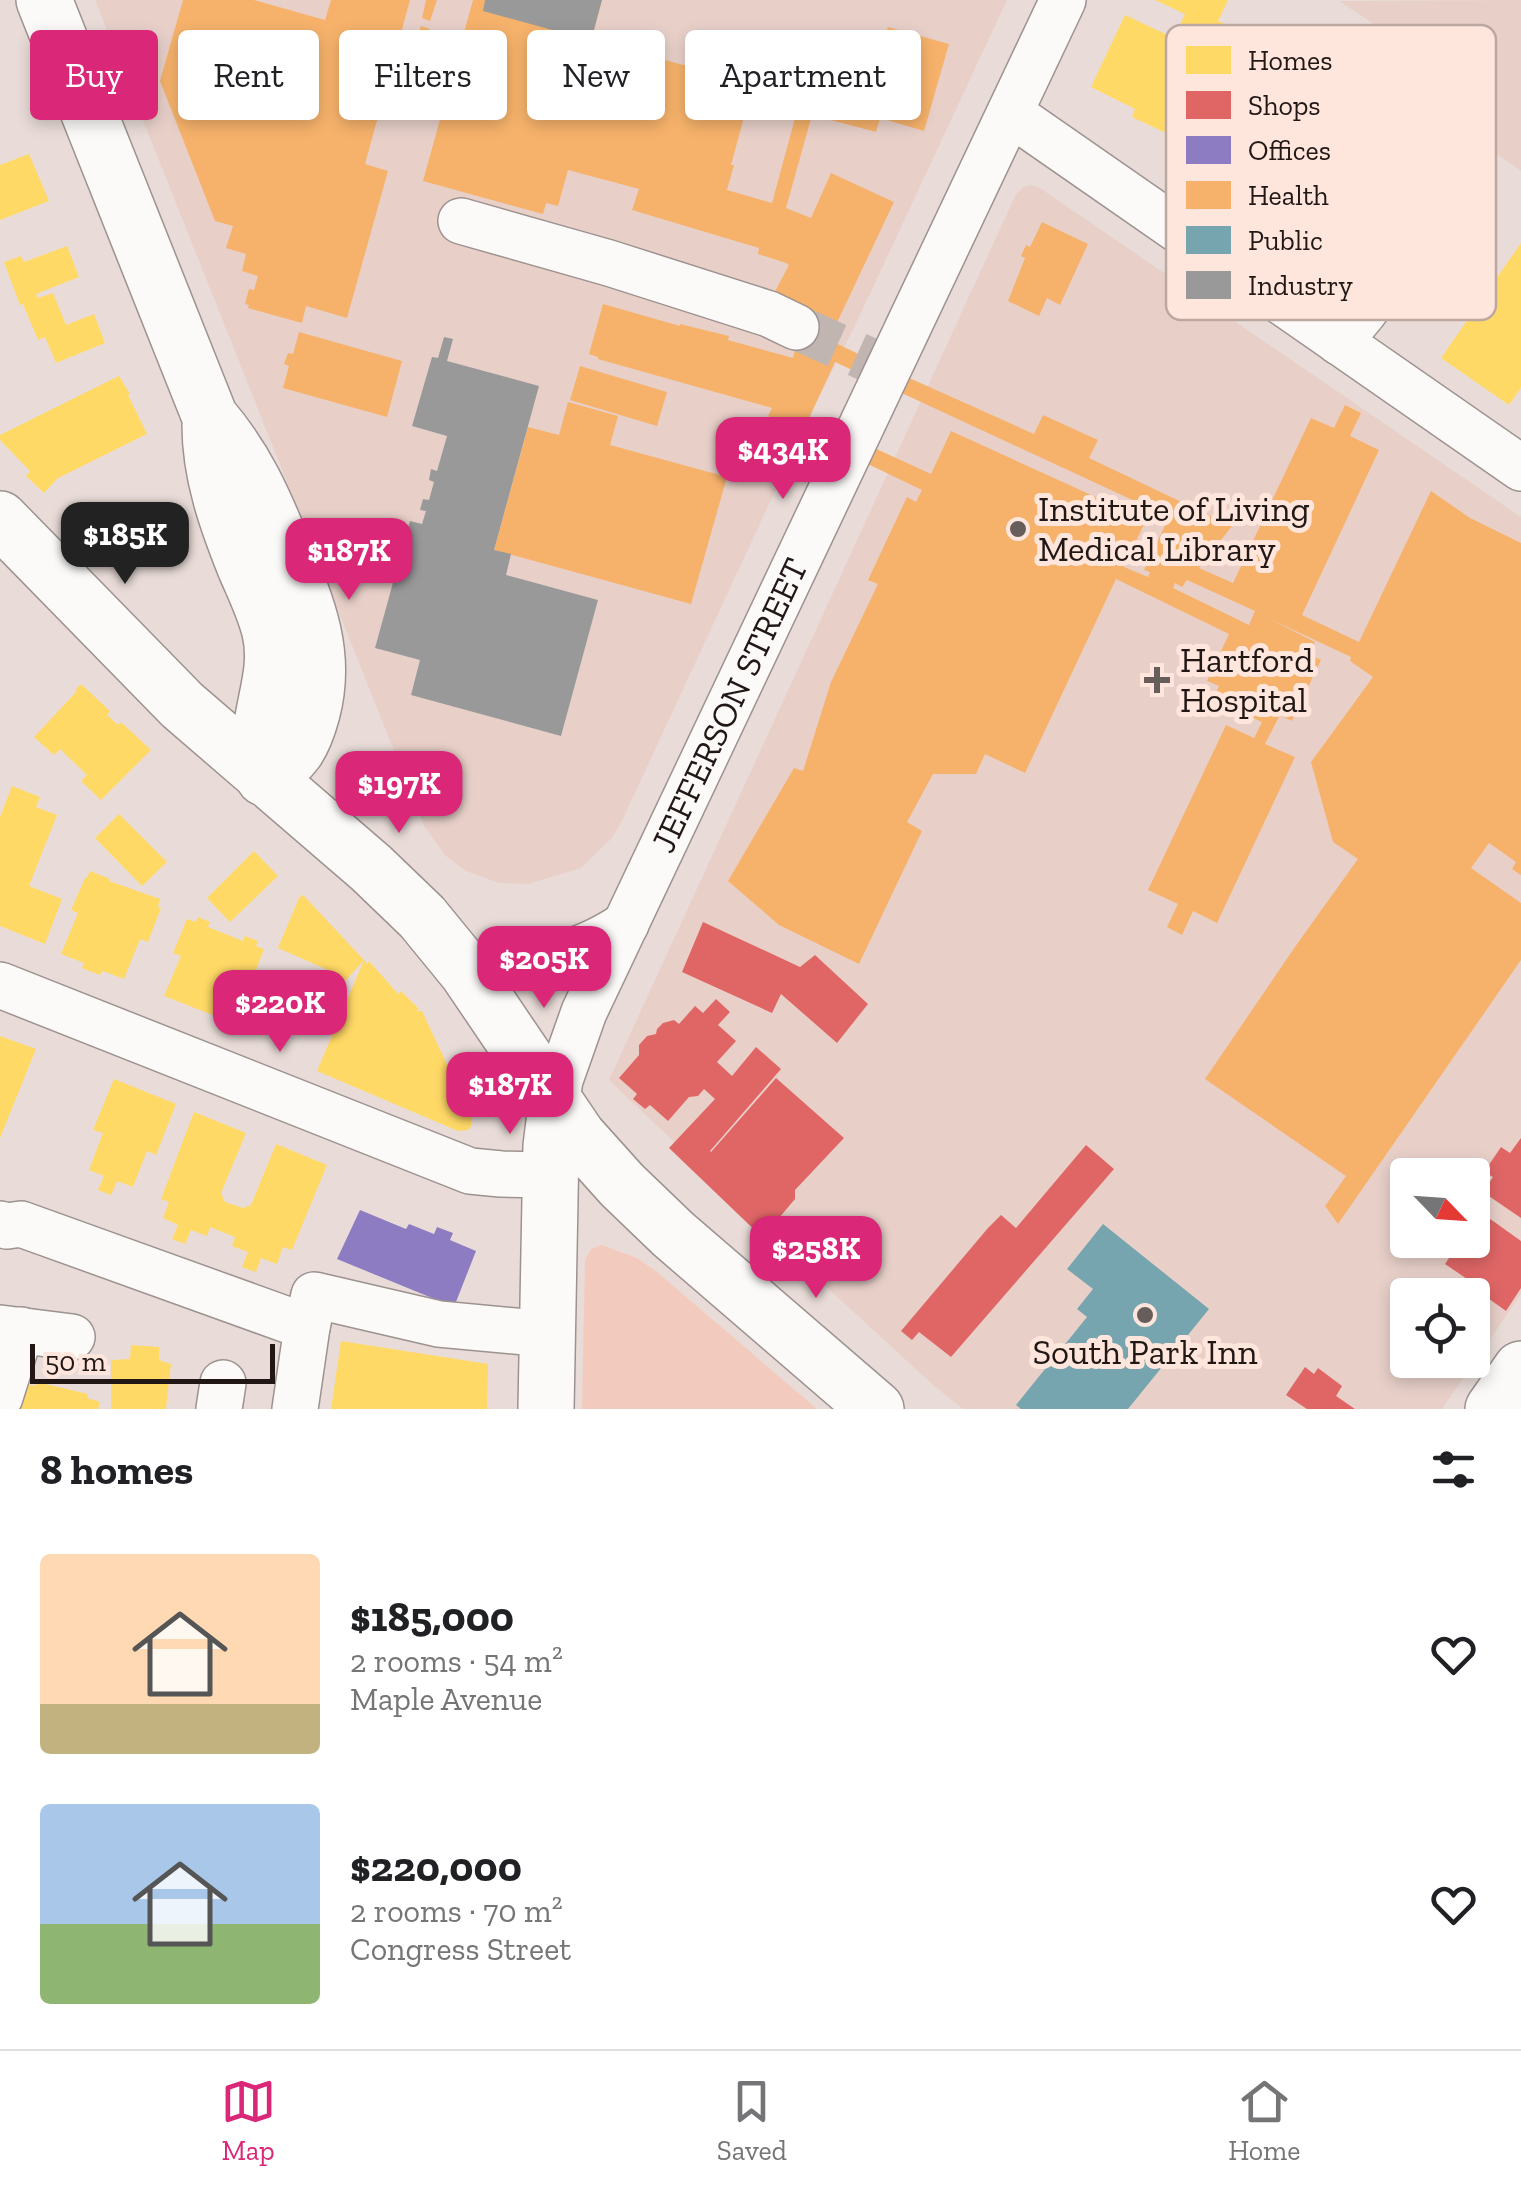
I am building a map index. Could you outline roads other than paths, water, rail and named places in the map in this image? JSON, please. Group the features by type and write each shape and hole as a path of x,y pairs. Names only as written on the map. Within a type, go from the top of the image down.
{"main road":[{"path":"44,0 210,417 220,497 263,609 272,644 272,672 261,734 264,778"},
{"path":"0,519 182,705 401,896 462,966 593,1155 648,1210 876,1409"},
{"path":"546,1409 550,1175 556,1106"},
{"path":"1494,1409 1521,1370"}],"street":[{"name":"JEFFERSON STREET","path":"556,1106 560,1080 578,1028 1063,0"},
{"path":"1010,113 1166,221"},
{"path":"461,220 610,263 769,314 796,327"},
{"path":"1308,320 1521,468"},
{"path":"1340,342 1358,320"},
{"path":"462,966 520,964 549,958 603,940 626,924"},
{"path":"0,985 470,1171 550,1175"},
{"path":"0,1224 21,1224 307,1327"},
{"path":"295,1409 314,1295 439,1324 547,1334"},
{"path":"0,1397 10,1329 72,1336"}],"tunnel":[{"path":"796,327 887,368"}],"place":[{"name":"Institute of Living Medical Library","path":"1018,529"},
{"name":"Hartford Hospital","path":"1157,680"},
{"name":"South Park Inn","path":"1145,1315"}]}
